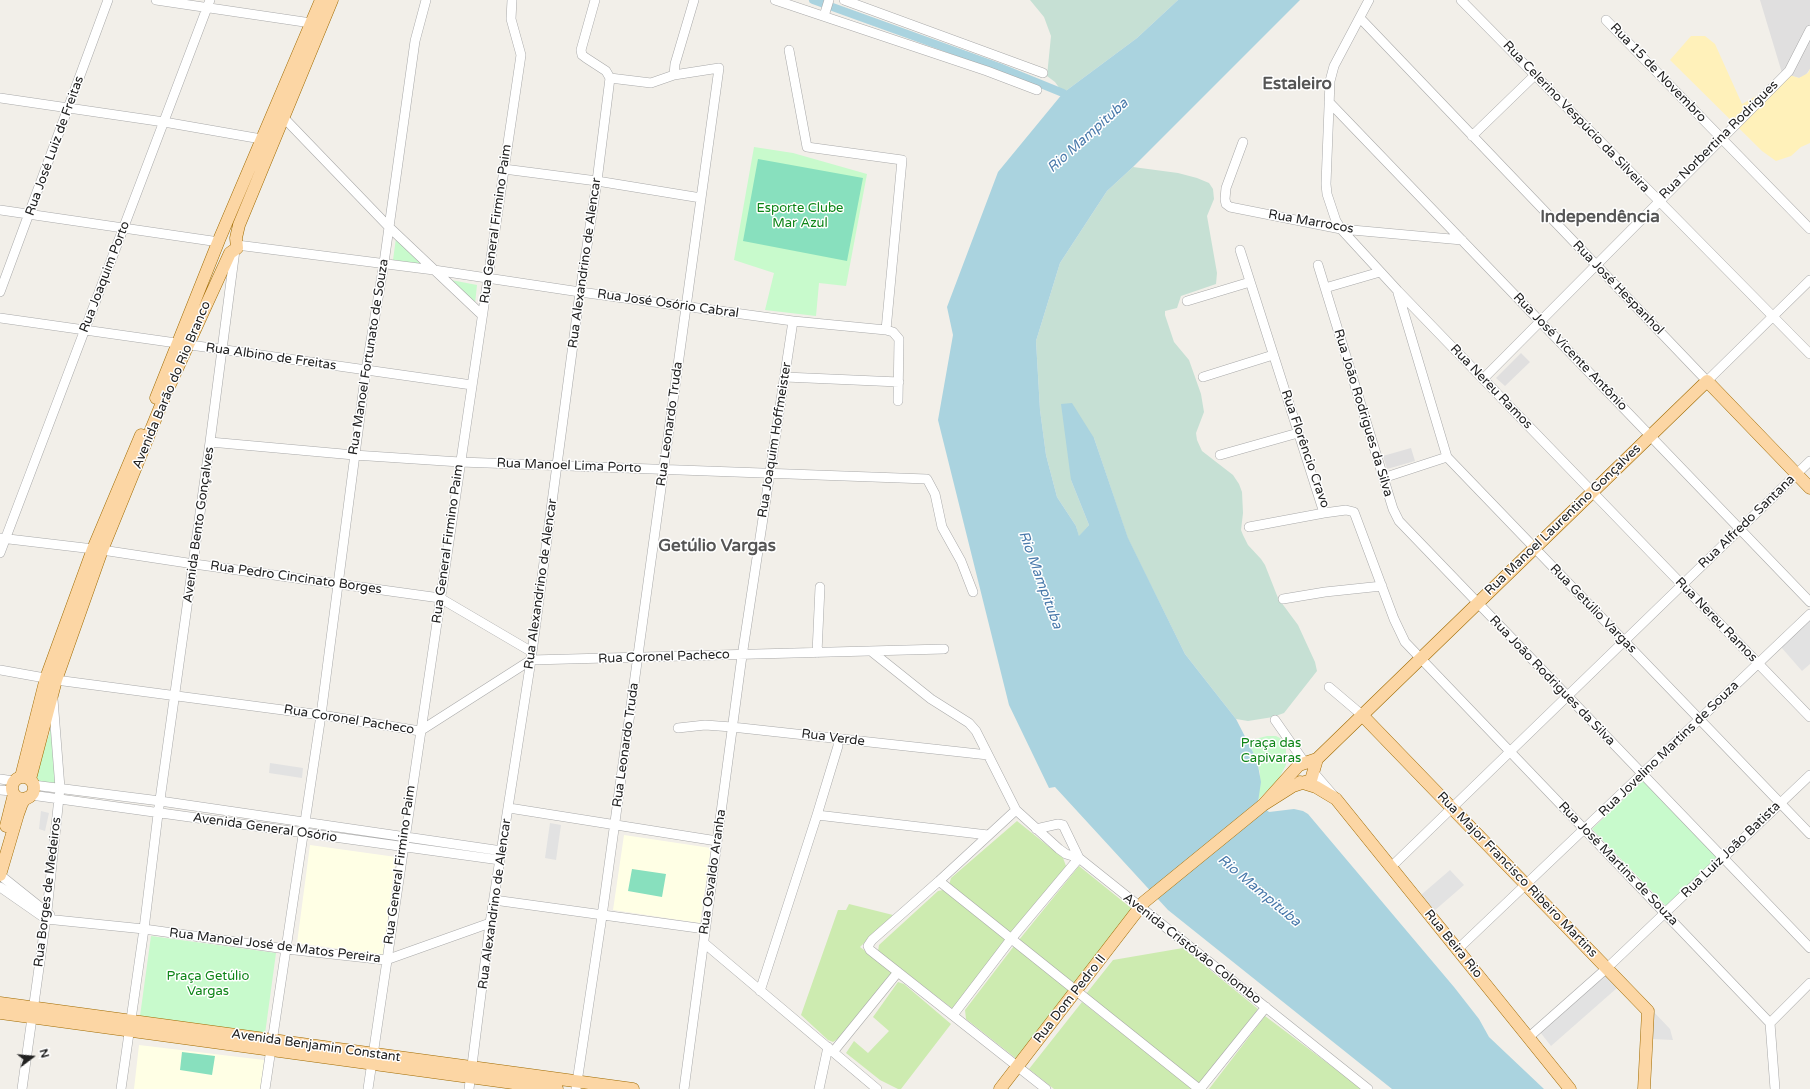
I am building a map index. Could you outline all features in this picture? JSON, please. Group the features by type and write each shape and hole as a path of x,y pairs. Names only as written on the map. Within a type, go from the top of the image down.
{"main road":[{"name":"Avenida Barão do Rio Branco","path":"183,345 234,246 239,225 268,140 311,23 321,0"},
{"name":"Avenida Barão do Rio Branco","path":"0,875 22,803 23,787 51,679 98,550 166,393 219,242 268,140 284,118 332,0"},
{"path":"228,234 234,246 222,251 219,242 228,234"},
{"name":"Rua Manoel Laurentino Gonçalves","path":"1263,806 1306,764 1362,715 1706,381"},
{"name":"Rua José Hespanhol","path":"1706,381 1810,488"},
{"name":"Avenida Barão do Rio Branco","path":"0,847 23,787 53,693 51,679"},
{"name":"Rua Major Francisco Ribeiro Martins","path":"1362,715 1649,1013 1644,1089"},
{"path":"1263,806 1292,786 1312,780 1314,773 1306,764 1296,777 1302,782"},
{"name":"Rua Beira Rio","path":"1302,782 1321,790 1336,799 1570,1089"},
{"name":"Rua Dom Pedro II","path":"1000,1089 1145,901 1151,898 1263,806"},
{"name":"Avenida Benjamin Constant","path":"0,1003 32,1013"},
{"name":"Avenida Benjamin Constant","path":"0,1013 32,1013 372,1059 471,1078 557,1089"},
{"name":"Avenida Benjamin Constant","path":"471,1078 633,1089"}],"street":[{"name":"Rua José Luiz de Freitas","path":"0,292 108,0"},
{"path":"156,0 209,4 311,23"},
{"name":"Rua Manoel Fortunato de Souza","path":"265,1089 306,823 366,370 384,263 415,41 426,0"},
{"name":"Rua General Firmino Paim","path":"368,1089 520,55 511,19 512,0"},
{"path":"595,0 582,44 582,55 601,66 610,78 651,83 674,74 675,64 694,0"},
{"path":"774,0 987,71 1037,90"},
{"path":"824,16 829,0"},
{"path":"844,0 1043,73"},
{"name":"Rua Nereu Ramos","path":"1369,0 1334,66 1330,81 1326,173 1327,194 1334,217 1341,228 1398,291 1810,717"},
{"name":"Rua Celerino Vespúcio da Silveira","path":"1461,0 1810,354"},
{"name":"Rua Joaquim Porto","path":"0,553 3,538 85,331 209,4"},
{"name":"Rua José Hespanhol","path":"1360,18 1706,381"},
{"name":"Rua 15 de Novembro","path":"1606,20 1810,229"},
{"name":"Rua Norbertina Rodrigues","path":"1483,379 1595,264 1792,68 1810,30"},
{"path":"789,50 807,147 902,160 886,330 893,332 899,339 898,401"},
{"path":"987,71 993,55"},
{"name":"Rua Leonardo Truda","path":"577,1085 602,916 719,68 674,74"},
{"path":"1472,136 1535,75"},
{"name":"Rua Alexandrino de Alencar","path":"471,1078 490,923 502,851 558,466 580,292 597,181 610,78"},
{"path":"0,98 164,122 268,140"},
{"name":"Rua José Vicente Antônio","path":"1329,102 1810,602"},
{"path":"284,118 389,227 482,315"},
{"name":"Rua Marrocos","path":"1243,142 1226,188 1226,204 1234,208 1341,228 1462,240"},
{"path":"504,169 597,181 701,198"},
{"path":"0,210 219,242"},
{"name":"Rua José Osório Cabral","path":"234,246 384,263 793,321 886,330"},
{"name":"Avenida Bento Gonçalves","path":"121,1089 144,930 158,814 194,564 234,246"},
{"name":"Rua Florêncio Cravo","path":"1240,250 1324,513 1346,510 1354,512 1402,636 1420,658"},
{"name":"Rua João Rodrigues da Silva","path":"1318,265 1383,478 1393,509 1399,521 1810,948"},
{"path":"1325,288 1380,272"},
{"name":"Rua Manoel Laurentino Gonçalves","path":"1706,381 1810,280"},
{"path":"1187,301 1250,282"},
{"name":"Rua Getúlio Vargas","path":"1398,291 1447,457 1810,834"},
{"name":"Rua Albino de Freitas","path":"0,318 222,351 472,385"},
{"name":"Rua Joaquim Hoffmeister","path":"743,655 793,321"},
{"path":"1203,377 1273,355"},
{"path":"785,377 899,382"},
{"path":"1220,455 1298,433"},
{"name":"Rua Manoel Lima Porto","path":"210,442 354,455 460,462 770,472 927,479 934,494 942,527 961,561 973,592"},
{"path":"1383,478 1447,457"},
{"name":"Rua Alfredo Santana","path":"1391,867 1810,462"},
{"path":"1249,528 1324,513"},
{"name":"Rua Pedro Cincinato Borges","path":"3,538 440,598 531,656"},
{"path":"1283,599 1325,592 1382,586"},
{"path":"816,653 820,587"},
{"name":"Rua Jovelino Martins de Souza","path":"1458,949 1810,614"},
{"name":"Rua Coronel Pacheco","path":"0,670 51,679 175,694 321,715 420,731 531,656 638,658 944,649"},
{"name":"Avenida Cristóvão Colombo","path":"870,651 931,699 968,723 976,731 1016,810 1062,852 1078,858 1140,908 1167,926 1368,1089"},
{"name":"Rua Osvaldo Aranha","path":"684,1089 732,727 743,655"},
{"name":"Rua José Martins de Souza","path":"1420,658 1770,1023"},
{"name":"Rua Major Francisco Ribeiro Martins","path":"1329,687 1362,715"},
{"name":"Rua Borges de Medeiros","path":"22,1089 46,915 60,788 53,693"},
{"path":"1275,720 1306,764"},
{"name":"Rua Verde","path":"678,728 705,725 732,727 988,755"},
{"path":"760,991 817,815 838,746 838,739"},
{"name":"Rua Beira Rio","path":"1314,773 1336,799"},
{"name":"Rua Luiz João Batista","path":"1529,1037 1607,968 1810,775"},
{"name":"Avenida General Osório","path":"0,779 59,799 158,814 500,860"},
{"name":"Avenida General Osório","path":"0,790 23,787 60,788 160,801 502,851"},
{"path":"508,808 717,841"},
{"path":"1016,810 872,940 868,946 898,972 1046,1089"},
{"path":"817,815 988,835"},
{"path":"953,1015 1078,858 1063,825 1058,824 1036,829"},
{"path":"0,875 46,915"},
{"path":"939,881 1200,1089 1266,1007"},
{"path":"0,887 46,915"},
{"path":"494,900 705,929"},
{"name":"Rua Manoel José de Matos Pereira","path":"46,915 55,921 144,930 286,949 386,960 490,923"},
{"path":"704,943 877,1089"},
{"path":"820,1089 830,1050 898,972"},
{"path":"1775,1089 1770,1023 1810,983"}],"shaded area":[{"path":"1030,0 1178,0 1137,38 1063,93 1055,82 1047,76 1051,36 1044,17"},
{"path":"1760,0 1810,0 1810,69 1805,76 1799,78 1782,73"},
{"path":"1133,167 1178,173 1197,178 1209,183 1213,189 1214,199 1207,216 1217,273 1216,284 1181,296 1177,308 1165,311 1165,315 1174,342 1189,360 1201,394 1204,412 1196,433 1197,440 1202,451 1233,475 1239,484 1242,492 1243,513 1241,530 1243,535 1248,545 1265,565 1278,598 1298,625 1315,662 1317,671 1284,713 1273,717 1248,721 1236,719 1185,654 1128,539 1094,438 1071,480 1089,525 1079,537 1076,526 1057,497 1046,455 1040,410 1036,341 1060,263 1107,191"},
{"path":"1521,353 1530,362 1505,386 1496,378"},
{"path":"1411,448 1415,461 1387,469 1383,456"},
{"path":"1810,618 1810,664 1802,671 1781,647"},
{"path":"270,763 303,768 302,778 269,773"},
{"path":"41,811 49,813 45,831 39,829"},
{"path":"550,823 561,825 556,860 545,858"},
{"path":"624,835 711,848 700,923 613,910"},
{"path":"310,845 396,857 383,955 297,943"},
{"path":"1450,870 1464,885 1434,911 1421,895"},
{"path":"1605,975 1617,988 1551,1046 1540,1032"},
{"path":"1652,1010 1670,1029 1673,1040 1652,1039"},
{"path":"139,1045 264,1060 261,1089 134,1089"}],"green space":[{"name":"Esporte Clube Mar Azul","path":"754,147 793,153 867,174 846,286 819,283 816,316 765,310 774,273 734,260"},
{"path":"758,159 863,178 847,261 743,241"},
{"path":"396,238 422,264 393,260"},
{"path":"451,280 477,285 475,304"},
{"path":"52,726 56,783 38,782 35,776"},
{"name":"Praça das Capivaras","path":"1267,736 1276,736 1282,739 1286,749 1286,765 1278,780 1258,800 1260,773 1257,760 1247,741"},
{"path":"1645,779 1720,858 1668,908 1592,829"},
{"path":"1017,821 1063,858 1066,866 1013,935 949,885 951,878"},
{"path":"1079,866 1136,912 1075,986 1019,940"},
{"path":"632,869 666,874 662,897 628,891"},
{"path":"943,890 1007,941 953,1009 878,951 879,945 938,891"},
{"path":"849,904 893,915 860,947 892,971 893,978 839,1038 833,1042 828,1040 801,1015 838,910 846,910"},
{"name":"Praça Getúlio Vargas","path":"151,936 276,953 265,1034 140,1016"},
{"path":"1014,946 1072,991 1018,1060 966,1019 965,1010"},
{"path":"1183,948 1258,1009 1200,1084 1086,994 1113,960"},
{"path":"898,982 904,984 951,1024 901,1089 880,1080 846,1053 854,1041 868,1053 889,1031 873,1017"},
{"path":"1082,1002 1193,1089 1054,1089 1029,1069"},
{"path":"1265,1016 1362,1089 1209,1089"},
{"path":"182,1052 215,1056 212,1075 180,1070"}],"sand":[{"path":"1691,36 1705,36 1715,44 1742,104 1760,94 1782,73 1799,78 1808,73 1810,69 1810,143 1801,147 1791,156 1776,161 1762,151 1670,60"}],"water":[{"name":"Rio Mampituba","path":"1178,0 1300,0 1133,167 1107,191 1060,263 1036,341 1040,410 1046,455 1057,497 1076,526 1079,536 1089,525 1071,480 1061,404 1072,403 1094,438 1128,538 1185,654 1236,719 1257,760 1261,782 1258,802 1269,812 1294,809 1308,814 1454,987 1479,1019 1489,1037 1544,1089 1392,1089 1168,910 1055,787 1049,788 1009,705 938,420 953,335 947,307 998,172 1063,93 1137,38"}],"waterway":[{"path":"813,0 999,67 1063,93"}],"district":[{"name":"Estaleiro","path":"1297,85"},
{"name":"Independência","path":"1600,218"},
{"name":"Getúlio Vargas","path":"717,547"}]}
